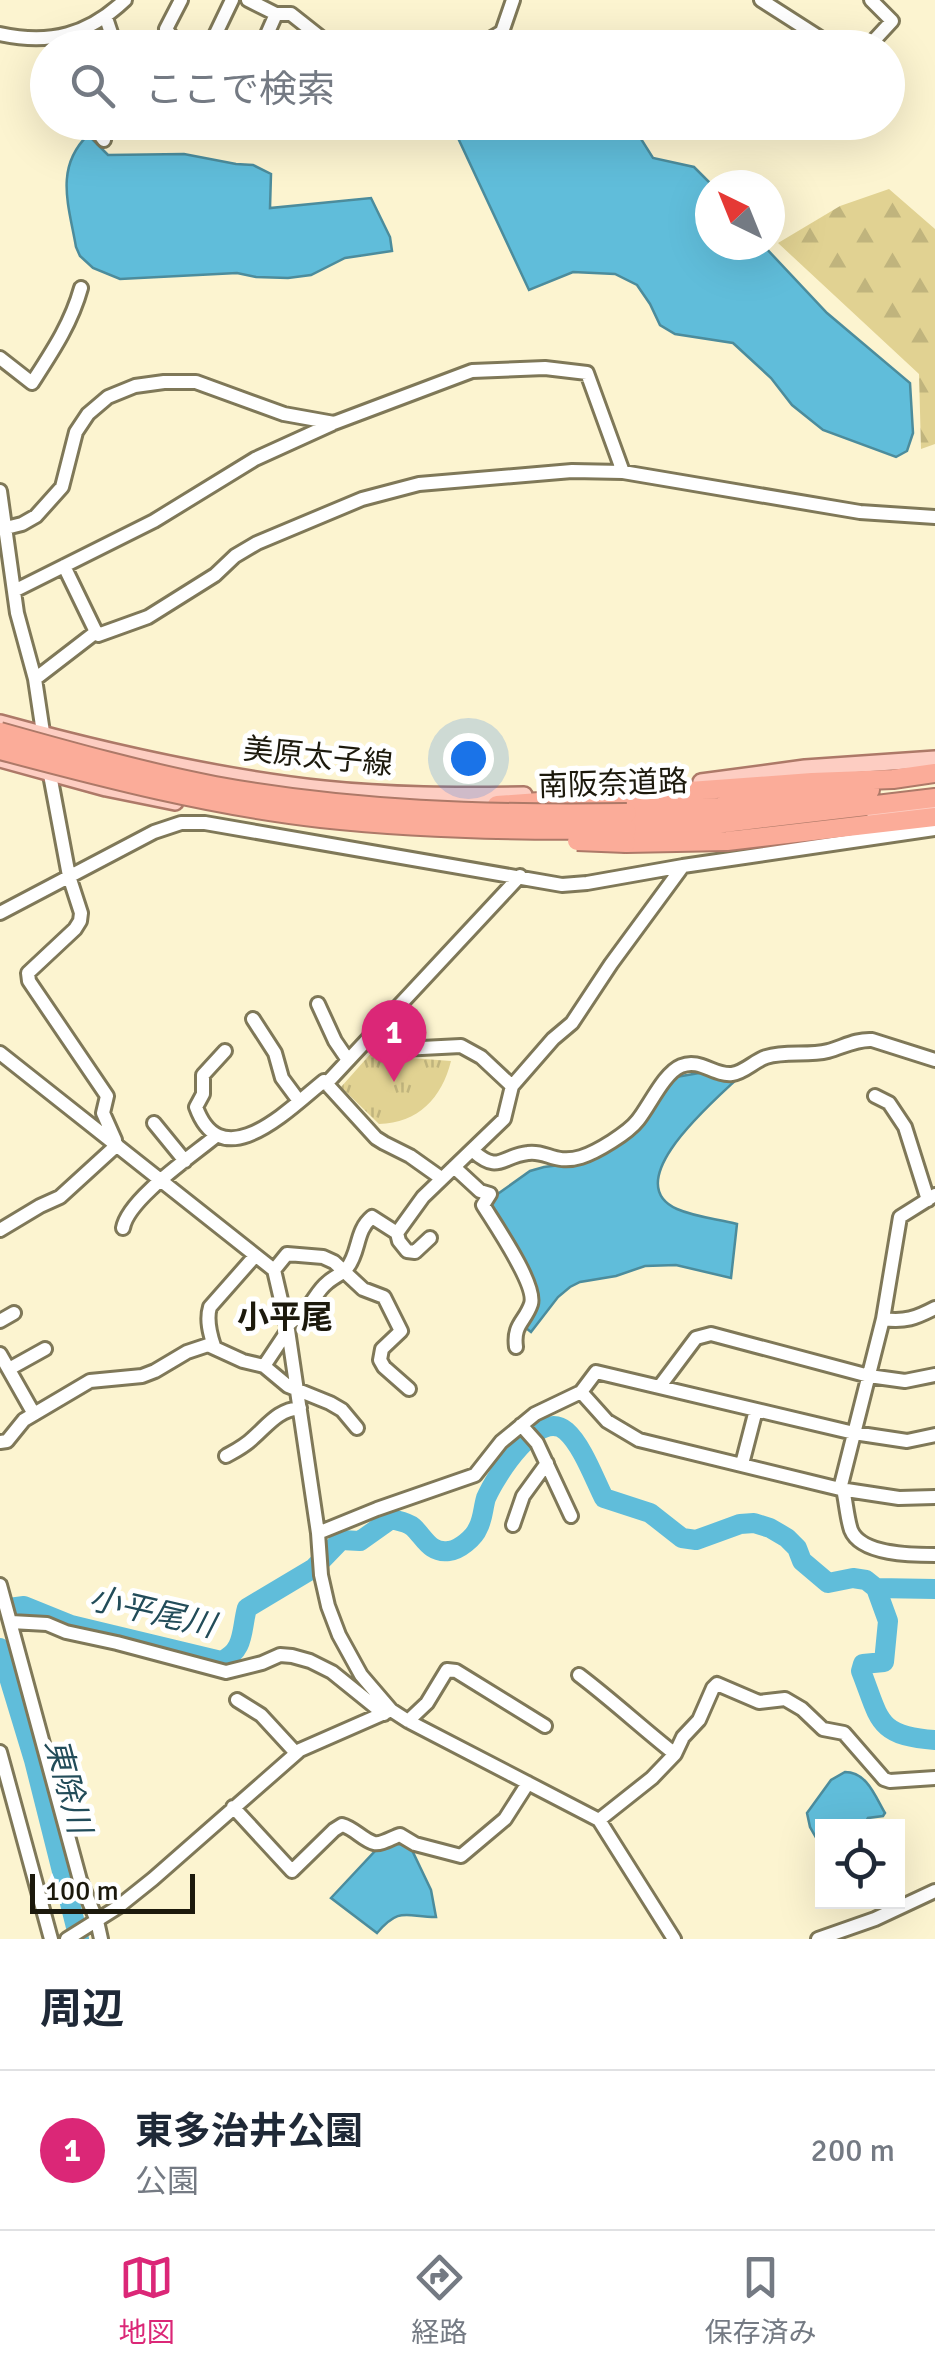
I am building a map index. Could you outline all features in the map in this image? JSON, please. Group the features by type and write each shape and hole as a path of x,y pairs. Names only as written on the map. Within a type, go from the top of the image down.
{"highway":[{"name":"南阪奈道路","path":"0,732 216,786 372,806 507,815 627,813 810,798 935,782"},
{"name":"南阪奈道路","path":"0,750 219,802 320,818 473,830 627,829 724,823 935,798"},
{"path":"372,806 517,805 935,773"},
{"path":"320,818 517,838 626,843 727,841 935,817"}],"main road":[{"name":"美原太子線","path":"0,723 209,772 325,790 445,797 626,789 804,768 935,759"},
{"name":"美原太子線","path":"0,759 106,788 243,814 314,823 472,833 687,835 935,807"}],"street":[{"path":"81,30 106,18 125,0"},
{"path":"167,30 181,0"},
{"path":"218,30 232,0"},
{"path":"248,0 291,14 311,30"},
{"path":"503,30 513,0"},
{"path":"762,0 777,4 812,30"},
{"path":"871,0 892,21 884,30"},
{"path":"106,18 110,30"},
{"path":"0,34 30,37"},
{"path":"0,358 32,383 61,338 76,308 80,288"},
{"path":"14,591 154,521 255,459 334,423 472,372 545,368 586,373 623,472"},
{"path":"6,528 36,516 62,488 76,432 88,414 108,398 135,386 196,382 284,414 334,423"},
{"path":"64,566 98,636 148,617 258,543 362,499 419,484 572,471 623,472 860,512 935,517"},
{"path":"0,491 14,591 35,679 69,876 81,913 75,930 28,972 30,981 108,1096 103,1113 117,1145"},
{"path":"35,679 96,632"},
{"path":"0,913 154,832 180,823 205,822 562,885 935,829"},
{"path":"397,1233 423,1197 504,1119 512,1086 553,1039 572,1024 684,866"},
{"path":"326,1084 520,876"},
{"path":"318,1004 348,1060"},
{"path":"253,1019 275,1053 282,1078 299,1101"},
{"path":"379,1026 402,1049 461,1046 481,1057 512,1086"},
{"path":"473,1151 485,1162 496,1163 531,1152 558,1160 592,1153 632,1126 670,1073 680,1066 696,1063 725,1074 739,1073 774,1055 816,1053 861,1039 935,1060"},
{"path":"225,1051 203,1074 203,1094 196,1107 216,1136 249,1136 324,1081 384,1144 410,1156 441,1178"},
{"path":"0,1053 274,1270 288,1328 318,1533 320,1575 339,1635 388,1712"},
{"path":"876,1096 889,1103 905,1126 932,1198 900,1217 883,1320 842,1489 852,1533 859,1540 896,1555 935,1555"},
{"path":"154,1123 185,1161"},
{"path":"122,1228 130,1210 216,1136"},
{"path":"0,1230 60,1197 117,1145"},
{"path":"454,1167 480,1191 490,1194 483,1205 522,1269 532,1294 531,1304 514,1334 516,1347"},
{"path":"264,1366 288,1328 325,1284 350,1264 367,1220 372,1218 397,1233 407,1251 415,1252 430,1238"},
{"path":"274,1270 287,1254 323,1257 363,1289 384,1297 401,1331 382,1349 380,1360 409,1389"},
{"path":"255,1256 210,1307 214,1346 228,1356 264,1366 296,1390 318,1396 342,1410 356,1428"},
{"path":"883,1320 914,1319 935,1308"},
{"path":"0,1321 14,1313"},
{"path":"660,1386 696,1338 710,1334 869,1376 905,1382 935,1375"},
{"path":"0,1442 7,1441 24,1420 90,1381 142,1376 201,1346 214,1346"},
{"path":"8,1369 45,1349"},
{"path":"0,1354 34,1414"},
{"path":"318,1533 475,1475 501,1442 535,1414 581,1392 596,1372 854,1434 907,1441 935,1436"},
{"path":"581,1392 607,1421 639,1440 842,1489 899,1498 935,1496"},
{"path":"226,1456 250,1442 276,1415 300,1408"},
{"path":"742,1464 756,1410"},
{"path":"522,1426 537,1443 571,1516"},
{"path":"513,1526 523,1496 546,1463"},
{"path":"0,1585 8,1626 80,1880 101,1939"},
{"path":"8,1626 47,1624 226,1672 280,1655 310,1661 388,1712 598,1820 674,1939"},
{"path":"408,1721 426,1703 447,1670 456,1671 545,1726"},
{"path":"579,1675 675,1754"},
{"path":"598,1820 652,1778 675,1754 718,1684 759,1702 795,1703 822,1729 844,1733 890,1782 935,1778"},
{"path":"237,1700 261,1714 296,1753"},
{"path":"67,1939 153,1879 296,1753 388,1712"},
{"path":"0,1752 51,1939"},
{"path":"233,1807 292,1871 342,1825 350,1826 373,1843 400,1836 461,1856 505,1819 528,1783"},
{"path":"818,1939 876,1919 935,1891"}],"green space":[{"path":"889,189 935,229 935,444 921,449 919,374 785,250 785,239 840,206"},
{"path":"381,1042 398,1057 451,1061 435,1097 426,1106 405,1119 379,1124 341,1087"}],"water":[{"path":"84,140 93,140 108,155 184,154 253,165 271,174 270,208 371,198 390,237 392,251 345,258 311,275 288,278 237,273 120,279 93,268 76,247 67,174"},
{"path":"459,140 642,140 653,158 694,167 695,260 777,260 827,313 910,383 913,433 907,451 896,457 823,430 792,405 771,378 733,343 675,334 660,325 637,285 615,274 573,272 529,290"},
{"path":"705,1072 739,1077 676,1142 658,1180 661,1197 677,1209 737,1224 731,1278 676,1265 645,1266 580,1282 558,1297 531,1332 522,1325 537,1299 485,1203 530,1171 576,1163 641,1124 676,1077"},
{"path":"845,1772 859,1776 885,1813 867,1819 815,1819 815,1836 807,1813 831,1780"},
{"path":"396,1840 410,1846 431,1890 436,1917 398,1916 377,1933 331,1898 377,1849"}],"waterway":[{"name":"小平尾川","path":"0,1609 24,1606 71,1625 221,1661 238,1646 247,1608 314,1568 341,1540 360,1541 391,1519 411,1525 437,1550 462,1546 476,1532 486,1498 508,1461 531,1436 555,1426 566,1431 577,1445 604,1498 650,1513 682,1538 696,1540 754,1523 787,1538 802,1561 828,1583 853,1578 866,1580 876,1588 888,1621 884,1662 863,1664 861,1671 872,1701 891,1729 935,1740"},
{"path":"876,1588 935,1589"},
{"name":"東除川","path":"0,1648 34,1760 79,1939"}],"place":[{"name":"東多治井公園","path":"394,1082"}],"district":[{"name":"小平尾","path":"285,1317"}]}
